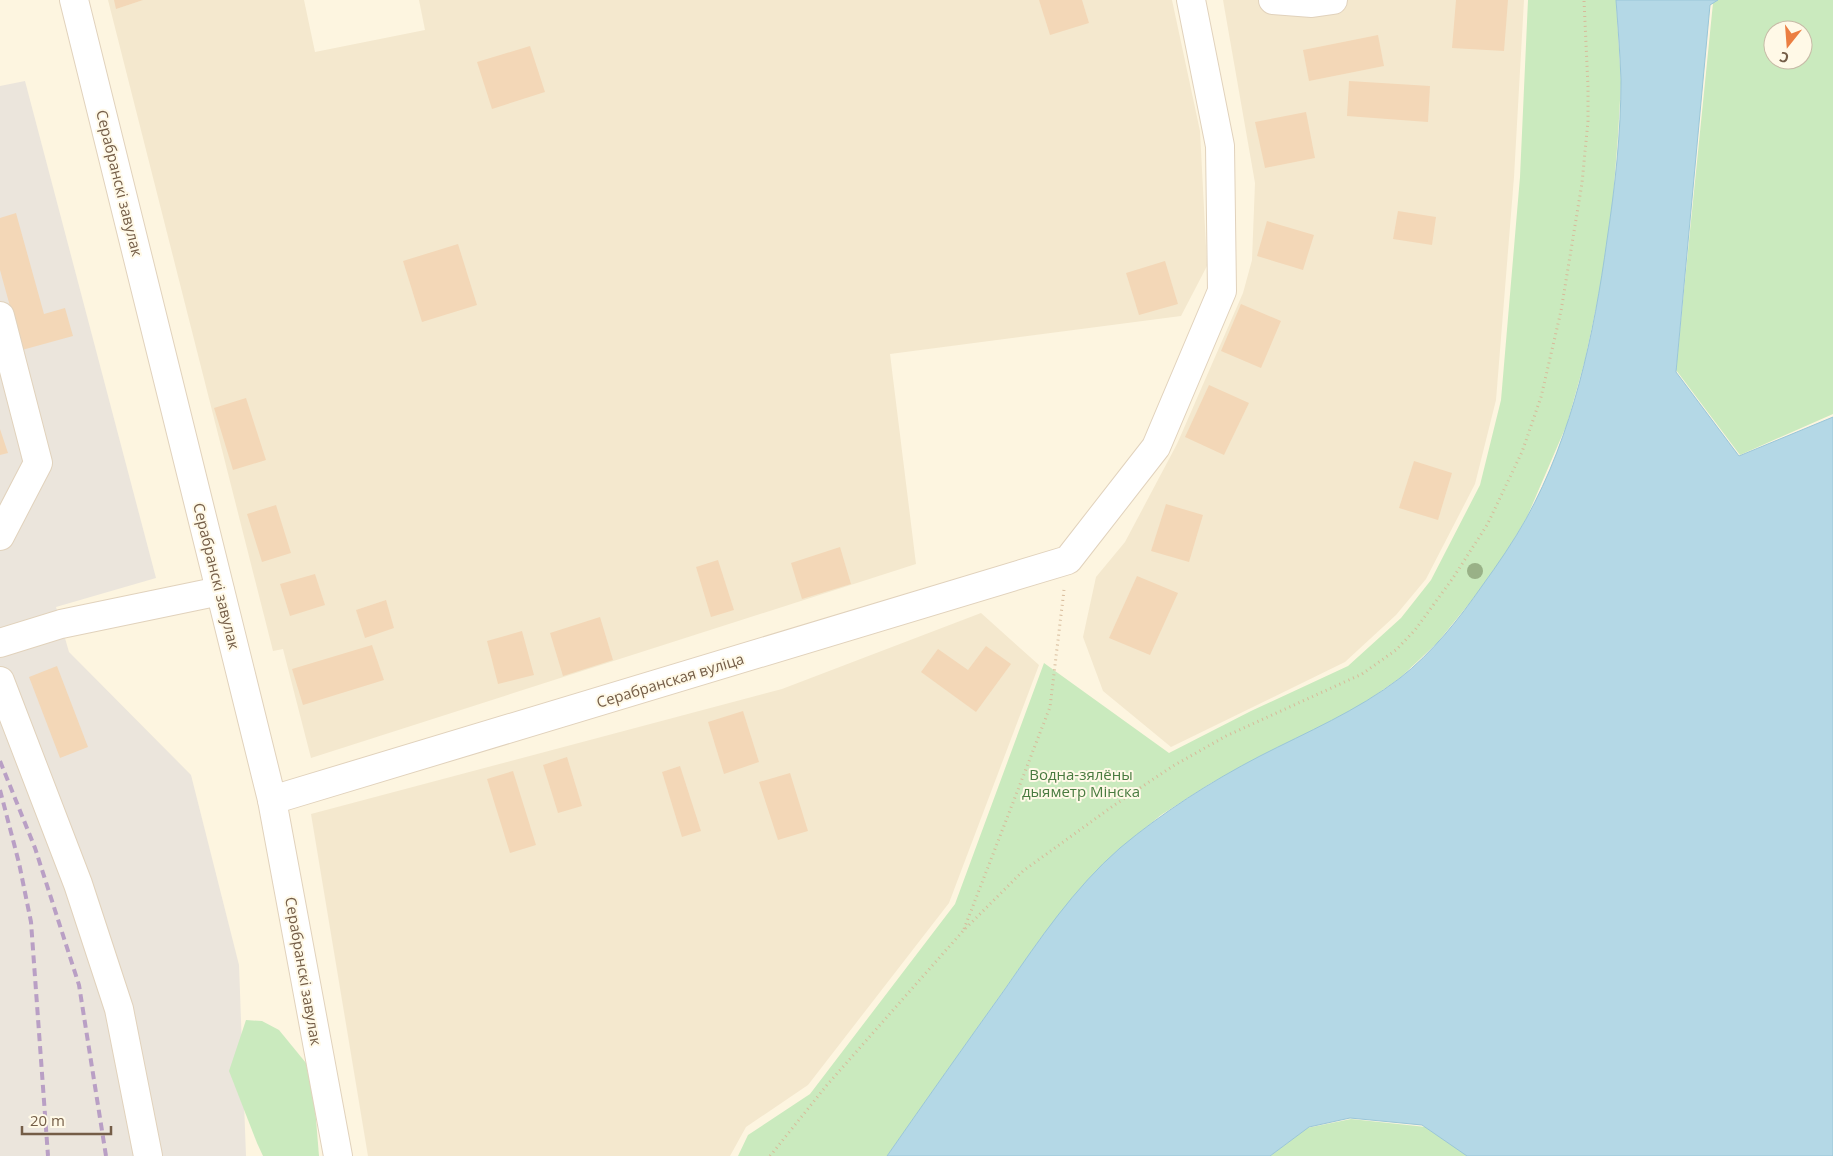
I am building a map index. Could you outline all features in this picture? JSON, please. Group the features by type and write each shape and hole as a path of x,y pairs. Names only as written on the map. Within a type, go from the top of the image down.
{"street":[{"name":"Серабранскі завулак","path":"74,0 272,800 338,1156"},
{"path":"1068,560 1156,447 1222,291 1220,146 1191,0"},
{"path":"1273,0 1312,3 1333,0"},
{"path":"0,316 38,463 0,536"},
{"name":"Серабранская вуліца","path":"272,800 1068,560"},
{"path":"0,643 61,624 220,591"},
{"path":"0,681 78,884 119,1009 148,1156"}],"path":[{"path":"770,1156 827,1085 963,931 1023,871 1113,806 1173,766 1226,736 1362,674 1396,650 1415,630 1453,578 1487,524 1522,452 1542,397 1561,311 1582,184 1588,121 1584,0"},
{"path":"963,931 1050,707 1068,560"}],"shaded area":[{"path":"108,0 304,0 315,52 425,30 419,0 1172,0 1200,131 1207,266 1181,316 890,354 916,564 311,758 283,649 273,651"},
{"path":"1223,0 1524,0 1514,177 1496,400 1475,484 1426,579 1396,615 1345,662 1171,747 1103,691 1083,637 1096,577 1125,542 1177,444 1243,293 1252,260 1255,183"},
{"path":"25,81 156,578 56,607 69,652 191,775 239,965 246,1156 0,1156 0,86"},
{"path":"981,613 1039,665 949,903 808,1085 746,1127 730,1156 368,1156 311,814 782,689"}],"green space":[{"name":"Водна-зялёны дыяметр Мінска","path":"1528,0 1616,0 1621,82 1613,198 1602,279 1585,360 1567,424 1527,517 1502,559 1437,643 1401,677 1360,706 1211,783 1161,815 1117,851 1040,939 887,1156 738,1156 748,1135 810,1094 955,904 1044,663 1169,753 1251,711 1348,666 1401,618 1431,580 1480,485 1501,400 1520,177"},
{"path":"1718,0 1833,0 1833,414 1740,455 1676,370 1713,3"},
{"path":"246,1020 262,1021 279,1030 306,1063 315,1107 319,1156 263,1156 229,1071"},
{"path":"1351,1119 1426,1127 1491,1156 1270,1156 1307,1128"}],"water":[{"path":"1616,0 1718,0 1710,5 1676,372 1739,456 1833,417 1833,1156 1467,1156 1422,1125 1350,1118 1309,1127 1270,1156 887,1156 1044,933 1072,897 1103,864 1153,822 1205,787 1260,756 1367,701 1400,678 1434,647 1473,598 1511,545 1542,487 1557,453 1569,418 1588,348 1602,276 1619,140 1621,80"}],"building":[{"path":"114,0 143,0 116,9"},
{"path":"1039,0 1082,0 1089,23 1050,35"},
{"path":"1456,0 1508,0 1504,51 1452,48"},
{"path":"1378,35 1384,66 1309,81 1303,50"},
{"path":"530,46 545,92 492,109 477,62"},
{"path":"1349,81 1430,86 1428,122 1347,116"},
{"path":"1306,112 1315,158 1265,168 1255,122"},
{"path":"1398,211 1436,217 1432,245 1393,239"},
{"path":"16,213 44,314 65,308 73,336 22,350 0,270 0,218"},
{"path":"1267,221 1314,235 1303,270 1257,256"},
{"path":"458,244 477,305 422,322 403,261"},
{"path":"1165,261 1178,304 1139,315 1126,273"},
{"path":"1241,304 1281,321 1261,368 1221,351"},
{"path":"1209,385 1249,403 1224,455 1185,437"},
{"path":"246,398 266,460 233,470 214,408"},
{"path":"0,429 8,453 0,455"},
{"path":"1414,461 1452,473 1438,520 1399,508"},
{"path":"1166,504 1203,515 1189,562 1151,551"},
{"path":"276,505 291,553 262,562 247,514"},
{"path":"840,547 851,584 802,599 791,563"},
{"path":"718,560 734,610 711,617 696,567"},
{"path":"315,574 325,605 290,616 280,584"},
{"path":"1137,576 1178,593 1150,655 1109,638"},
{"path":"386,600 394,628 365,638 356,610"},
{"path":"600,617 613,660 563,676 550,633"},
{"path":"522,631 534,675 498,684 487,641"},
{"path":"372,645 384,680 303,705 292,669"},
{"path":"986,646 1011,664 976,712 921,672 938,649 968,670"},
{"path":"57,666 88,747 60,758 29,677"},
{"path":"743,711 759,762 724,774 708,722"},
{"path":"567,757 582,806 558,813 543,765"},
{"path":"680,766 701,831 682,837 662,772"},
{"path":"513,771 536,845 510,853 487,779"},
{"path":"790,773 808,831 778,840 759,782"}],"railway":[{"path":"0,761 35,848 79,985 106,1156"},
{"path":"0,790 19,863 31,922 48,1156"}]}
